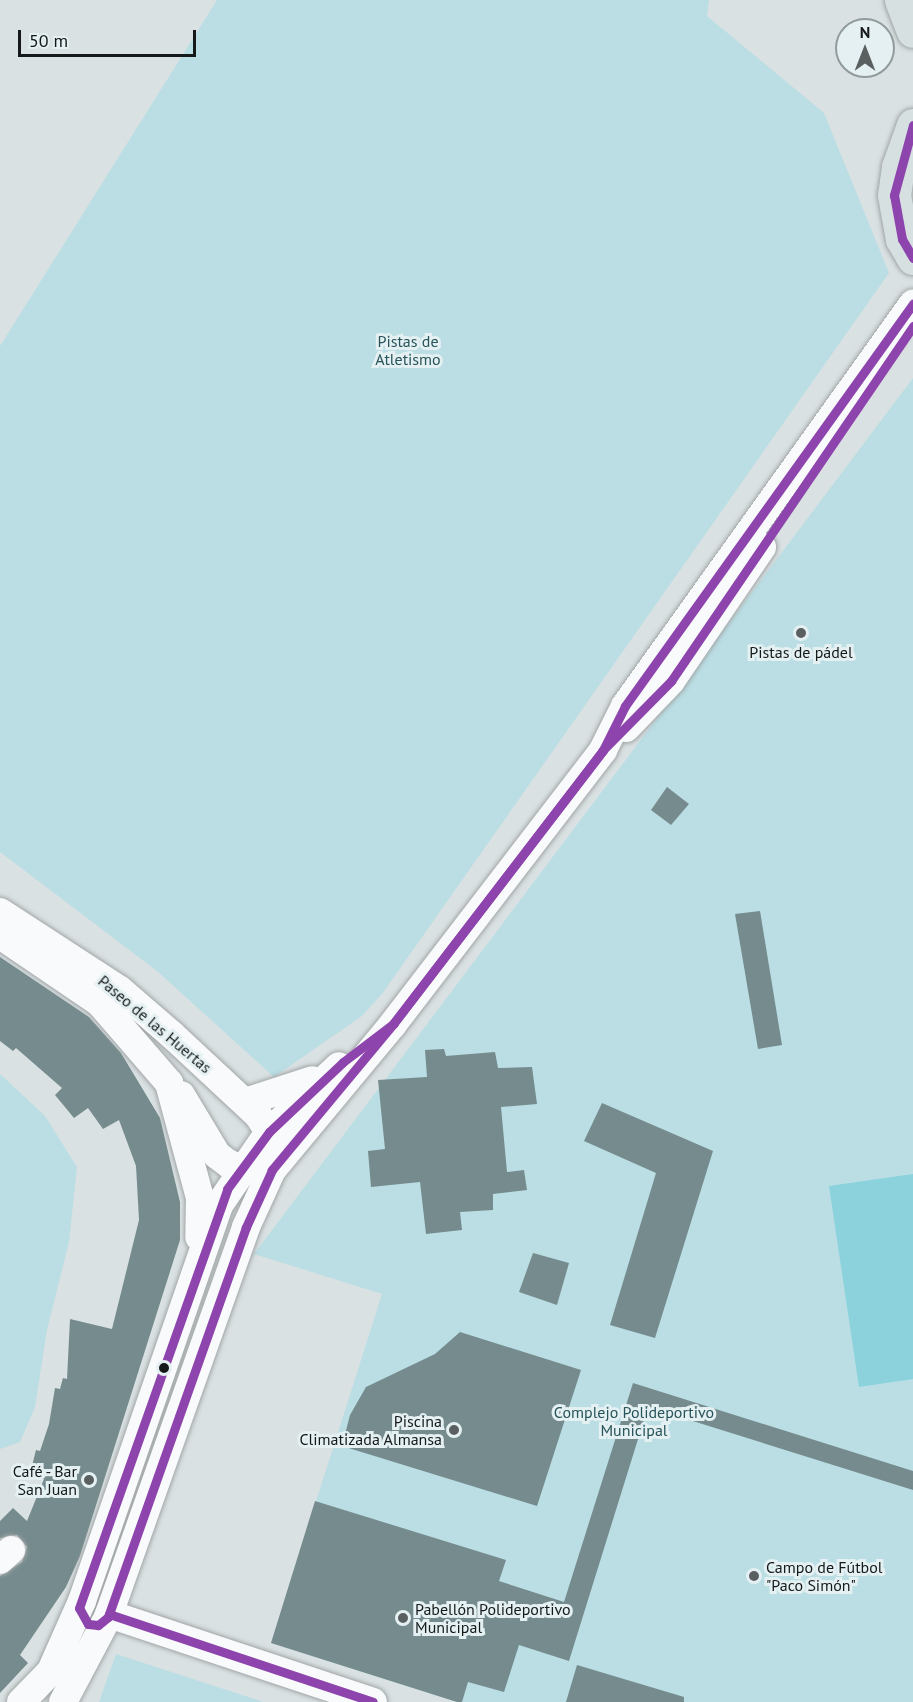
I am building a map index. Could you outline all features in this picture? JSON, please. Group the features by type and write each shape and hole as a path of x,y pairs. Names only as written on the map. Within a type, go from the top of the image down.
{"main road":[{"path":"901,0 913,31"},
{"path":"913,125 898,166 894,195 902,238 913,258"}],"street":[{"path":"603,750 625,706 913,304"},
{"path":"63,1702 108,1617 246,1227 258,1156 393,1024 603,750 671,681 913,326"},
{"name":"Paseo de las Huertas","path":"0,912 120,990 245,1102 258,1156 217,1155 198,1119 100,1003 0,935"},
{"path":"245,1102 300,1088 343,1062 393,1024"},
{"path":"37,1702 80,1605 219,1205 258,1156 343,1062"},
{"name":"Paseo de las Huertas","path":"169,1083 200,1198 196,1266"},
{"path":"80,1605 88,1624 108,1617 374,1702"},
{"path":"21,1702 51,1671"}],"green space":[{"name":"Pistas de Atletismo","path":"217,0 709,0 707,16 824,113 889,273 382,994 362,1016 274,1077 157,971 0,852 0,346"},
{"name":"Complejo Polideportivo Municipal","path":"913,378 913,1702 457,1702 271,1643 382,1294 254,1254"},
{"path":"0,1074 45,1116 77,1167 69,1242 47,1330 35,1407 20,1442 0,1449"},
{"path":"116,1654 264,1702 99,1702"}],"water":[{"path":"913,1174 913,1379 859,1387 829,1186"}],"building":[{"path":"667,787 689,804 671,825 651,810"},
{"path":"760,911 782,1045 758,1049 735,914"},
{"path":"0,957 89,1017 121,1053 160,1118 180,1202 180,1240 80,1556 66,1587 20,1655 28,1663 0,1693 0,1576 22,1562 27,1547 17,1535 0,1538 0,1521 13,1508 27,1521 44,1479 30,1474 36,1450 40,1451 49,1424 55,1388 60,1389 63,1378 67,1379 70,1319 112,1329 139,1220 136,1166 119,1120 103,1129 88,1108 74,1118 55,1095 62,1088 16,1048 13,1051 0,1041"},
{"path":"444,1049 446,1056 495,1052 498,1068 532,1067 537,1104 501,1107 507,1172 524,1170 527,1190 493,1194 493,1210 460,1212 462,1230 426,1234 420,1182 371,1187 368,1151 385,1149 378,1080 427,1077 425,1050"},
{"path":"602,1103 713,1151 655,1338 610,1325 656,1173 584,1141"},
{"path":"533,1253 569,1263 557,1305 519,1292"},
{"name":"Piscina Climatizada Almansa","path":"460,1332 581,1370 537,1506 342,1446 350,1415 366,1387 435,1354"},
{"name":"Pabellón Polideportivo Municipal","path":"633,1383 913,1471 913,1490 648,1407 569,1661 519,1645 504,1692 468,1682 462,1702 457,1702 271,1643 315,1501 506,1560 499,1581 564,1602"},
{"path":"577,1665 684,1697 684,1702 566,1702"}],"transit line":[{"path":"913,125 894,195 902,239 913,258"},
{"path":"603,750 625,706 913,304"},
{"path":"603,750 671,681 913,326"},
{"path":"393,1024 603,750"},
{"path":"393,1024 603,750"},
{"path":"393,1024 272,1170 246,1227 108,1617 98,1625 88,1624 79,1608 227,1189 269,1132 343,1062 393,1024"},
{"path":"109,1614 373,1702"}],"place":[{"name":"Pistas de pádel","path":"801,633"},
{"name":"Piscina Climatizada Almansa","path":"454,1430"},
{"name":"Café - Bar San Juan","path":"89,1480"},
{"name":"Campo de Fútbol \"Paco Simón\"","path":"754,1576"},
{"name":"Pabellón Polideportivo Municipal","path":"403,1618"}]}
